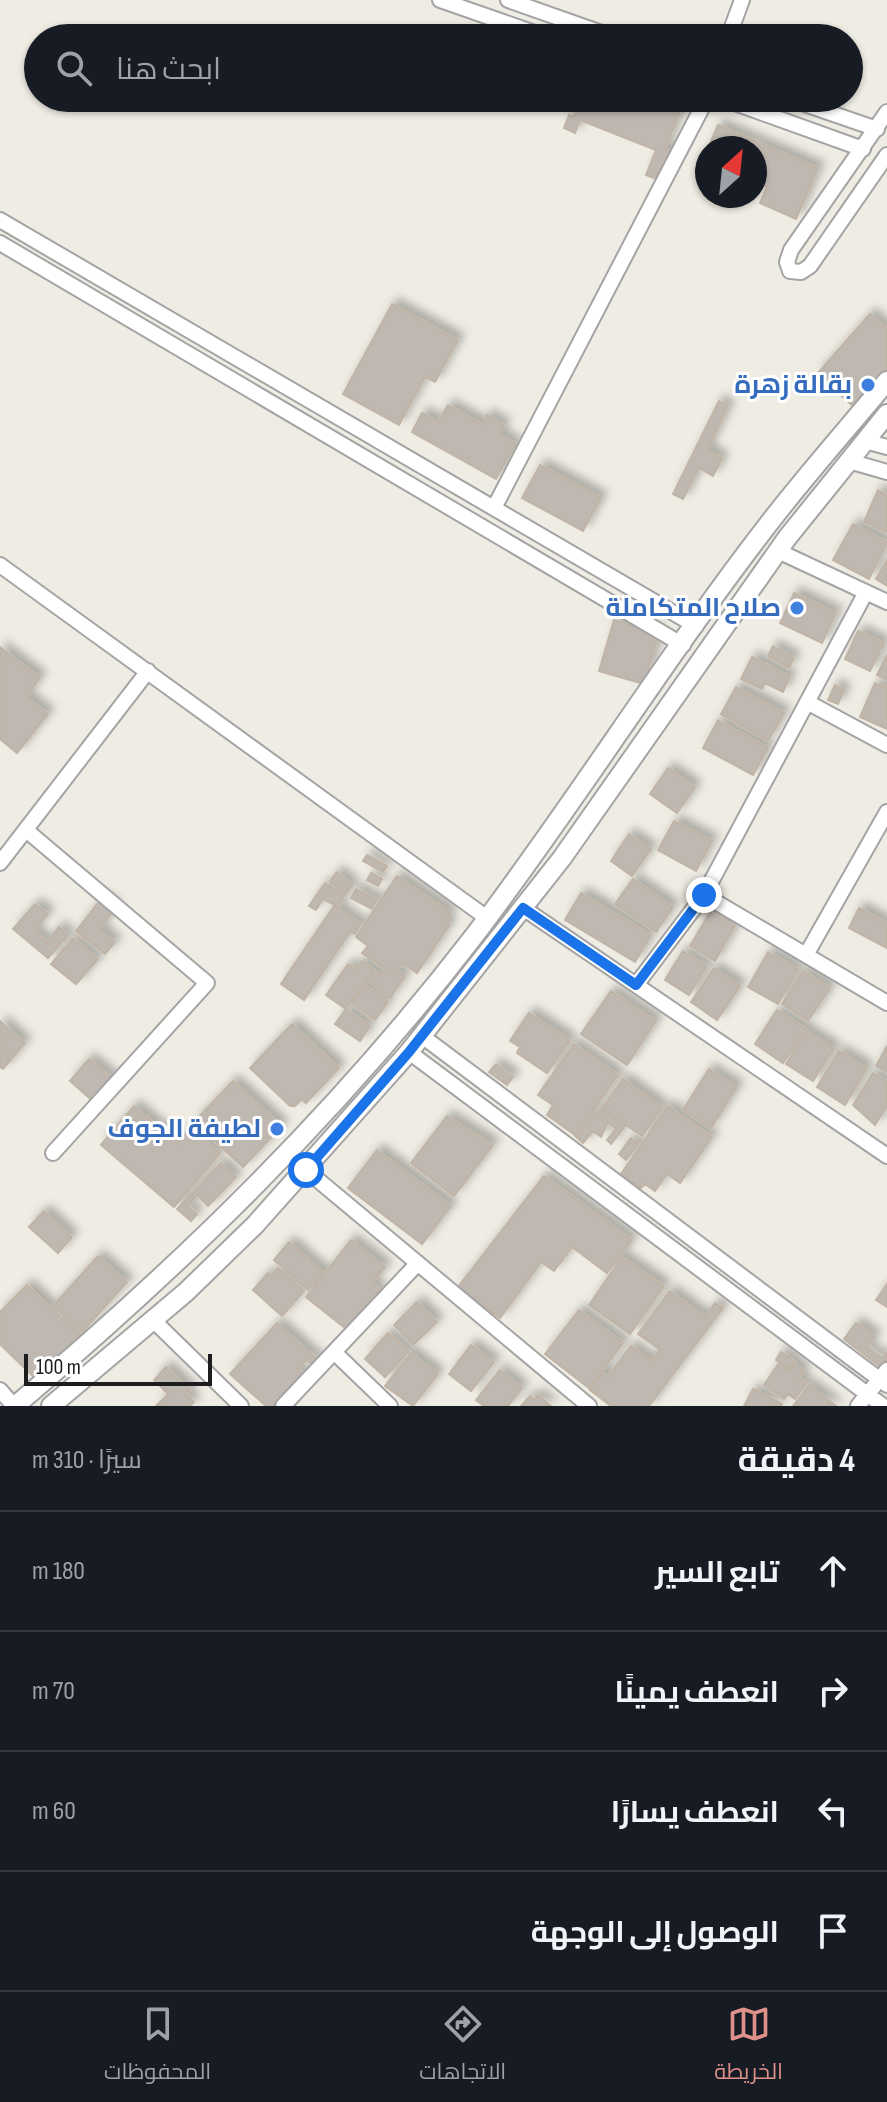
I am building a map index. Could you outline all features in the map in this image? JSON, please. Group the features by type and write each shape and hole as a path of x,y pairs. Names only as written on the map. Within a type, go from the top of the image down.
{"street":[{"path":"440,0 509,24"},
{"path":"508,0 576,24"},
{"path":"733,24 742,0"},
{"path":"494,508 700,112"},
{"path":"760,112 863,149"},
{"path":"828,112 877,129"},
{"path":"887,112 791,250 787,262 790,271 801,272 810,266 887,155"},
{"path":"0,220 696,626"},
{"path":"0,243 683,645"},
{"path":"0,1390 15,1406 146,1293 240,1204 390,1038 487,918 769,523 887,381"},
{"path":"51,1406 153,1320 255,1225 409,1052 562,858 778,551 887,414"},
{"path":"865,441 887,447"},
{"path":"849,461 887,472"},
{"path":"778,551 887,602"},
{"path":"0,565 487,918"},
{"path":"636,985 704,895 866,592"},
{"path":"0,863 148,671"},
{"path":"807,702 887,745"},
{"path":"806,955 887,812"},
{"path":"26,830 207,983 53,1153"},
{"path":"704,895 887,1003"},
{"path":"523,908 887,1156"},
{"path":"422,1036 884,1379 863,1400"},
{"path":"409,1052 863,1400 882,1406 887,1399"},
{"path":"306,1170 589,1406"},
{"path":"283,1406 418,1263"},
{"path":"153,1320 241,1406"},
{"path":"334,1352 390,1406"}],"building":[{"path":"576,112 680,112 665,149 673,152 661,181 646,175 656,150 580,120 575,133 564,128 569,115 574,117"},
{"path":"718,125 744,136 713,136"},
{"path":"767,146 818,168 796,219 767,206"},
{"path":"392,304 458,340 435,382 425,377 399,425 343,394"},
{"path":"870,314 887,329 887,370 854,407 817,374"},
{"path":"719,401 728,406 707,450 722,458 713,476 699,468 683,499 673,494"},
{"path":"448,405 482,424 487,415 504,425 499,434 516,444 496,479 412,432 422,413 438,422"},
{"path":"540,465 601,498 583,531 522,498"},
{"path":"878,490 887,495 887,532 864,522"},
{"path":"853,524 887,542 869,579 833,560"},
{"path":"887,560 887,586 876,579"},
{"path":"794,593 836,613 822,643 780,623"},
{"path":"614,620 659,633 644,684 599,671"},
{"path":"858,631 884,643 870,671 845,659"},
{"path":"773,646 794,658 789,668 768,656"},
{"path":"0,647 40,678 26,697 48,714 17,753 0,739"},
{"path":"887,655 887,680 877,675"},
{"path":"752,657 790,677 783,692 765,683 762,689 741,679"},
{"path":"875,683 887,688 887,729 860,717"},
{"path":"835,685 844,690 838,704 828,700"},
{"path":"736,687 784,713 768,741 721,714"},
{"path":"718,720 768,748 753,775 703,748"},
{"path":"668,768 695,787 677,813 650,794"},
{"path":"674,821 712,841 696,871 658,850"},
{"path":"629,834 651,849 632,876 611,861"},
{"path":"367,855 387,866 383,872 363,861"},
{"path":"337,872 353,885 345,894 330,881"},
{"path":"371,873 382,879 378,886 367,880"},
{"path":"397,876 451,913 445,921 450,924 417,973 402,963 397,971 405,976 390,998 367,980 374,970 381,975 385,969 362,953 368,946 356,937"},
{"path":"633,879 673,907 656,932 615,904"},
{"path":"325,883 345,895 338,907 323,899 316,910 309,906"},
{"path":"356,889 377,900 372,909 351,898"},
{"path":"581,893 651,935 635,962 565,920"},
{"path":"102,898 115,909 99,929 115,942 105,954 76,931"},
{"path":"35,904 48,914 34,931 47,942 59,927 68,935 48,958 13,929"},
{"path":"334,906 361,924 355,934 350,932 304,1000 281,984"},
{"path":"859,908 887,923 887,948 849,928"},
{"path":"710,912 735,926 715,961 690,946"},
{"path":"73,938 98,959 76,984 51,964"},
{"path":"683,951 707,966 689,995 665,980"},
{"path":"768,952 798,969 778,1004 748,987"},
{"path":"362,961 374,970 346,1009 326,995 348,964 356,969"},
{"path":"714,968 740,986 717,1020 691,1002"},
{"path":"803,971 830,988 808,1021 782,1004"},
{"path":"365,985 388,1002 375,1020 352,1003"},
{"path":"611,991 656,1021 627,1065 581,1034"},
{"path":"346,1009 370,1026 360,1041 335,1024"},
{"path":"777,1010 806,1029 783,1063 755,1044"},
{"path":"529,1013 570,1040 547,1073 517,1053 520,1047 510,1041"},
{"path":"0,1021 25,1043 3,1069 0,1067"},
{"path":"292,1024 339,1068 306,1103 302,1099 295,1106 290,1106 250,1068"},
{"path":"807,1031 834,1048 813,1081 786,1064"},
{"path":"574,1044 618,1075 575,1135 547,1115 553,1105 538,1095"},
{"path":"887,1046 887,1072 876,1066"},
{"path":"839,1051 867,1068 845,1105 817,1087"},
{"path":"89,1059 113,1079 94,1102 70,1081"},
{"path":"496,1064 513,1077 507,1085 489,1072"},
{"path":"709,1069 737,1087 711,1128 683,1110"},
{"path":"873,1073 887,1081 887,1106 875,1125 853,1105"},
{"path":"623,1079 662,1107 642,1136 602,1108"},
{"path":"233,1081 282,1126 243,1167 194,1122"},
{"path":"134,1106 178,1143 191,1128 220,1153 174,1207 101,1145"},
{"path":"668,1106 712,1137 680,1183 667,1174 655,1191 645,1184 641,1188 621,1174"},
{"path":"601,1109 626,1125 611,1144 607,1140 616,1129 608,1122 601,1137 593,1131 583,1143 575,1136"},
{"path":"447,1116 493,1145 454,1196 411,1163"},
{"path":"631,1138 638,1144 626,1160 619,1154"},
{"path":"377,1150 451,1206 422,1244 348,1188"},
{"path":"221,1163 236,1177 208,1206 197,1195 188,1206 197,1214 191,1221 177,1209"},
{"path":"544,1176 632,1240 607,1273 572,1247 554,1271 541,1262 500,1318 458,1287"},
{"path":"44,1211 72,1237 58,1253 29,1227"},
{"path":"351,1240 385,1267 372,1283 381,1291 349,1331 306,1297"},
{"path":"289,1242 324,1273 308,1290 274,1260"},
{"path":"98,1256 127,1282 82,1332 53,1306"},
{"path":"622,1257 664,1286 630,1334 589,1305"},
{"path":"278,1268 304,1291 282,1316 253,1290 268,1273 271,1275"},
{"path":"887,1284 887,1307 876,1300"},
{"path":"27,1285 83,1339 40,1383 0,1344 0,1312"},
{"path":"670,1291 705,1317 715,1303 723,1308 649,1406 611,1406 590,1390 603,1373 608,1376 631,1346 651,1361 660,1350 638,1334"},
{"path":"417,1302 437,1322 413,1345 394,1325"},
{"path":"579,1310 623,1343 589,1388 545,1354"},
{"path":"277,1323 320,1362 315,1368 307,1360 298,1369 304,1375 274,1406 266,1406 230,1374"},
{"path":"856,1323 875,1337 867,1347 882,1358 887,1352 887,1359 880,1367 844,1339"},
{"path":"388,1333 409,1351 385,1377 365,1359"},
{"path":"471,1345 494,1362 471,1391 449,1374"},
{"path":"781,1352 795,1361 790,1369 776,1360"},
{"path":"411,1353 438,1374 413,1406 385,1386"},
{"path":"779,1363 790,1371 795,1364 804,1371 799,1378 806,1383 795,1399 788,1394 784,1399 764,1385"},
{"path":"166,1367 190,1390 186,1394 194,1402 190,1406 156,1406 168,1394 154,1380"},
{"path":"500,1370 522,1388 508,1406 484,1406 476,1400"},
{"path":"809,1385 836,1406 793,1406"},
{"path":"753,1389 782,1404 781,1406 744,1406"},
{"path":"538,1395 551,1406 521,1406 530,1396 534,1400"}],"place":[{"name":"بقالة زهرة","path":"868,385"},
{"name":"صلاح المتكاملة","path":"797,608"},
{"name":"لطيفة الجوف","path":"277,1129"}],"route":[{"path":"306,1170 409,1052 523,908 636,985 704,895"}]}
